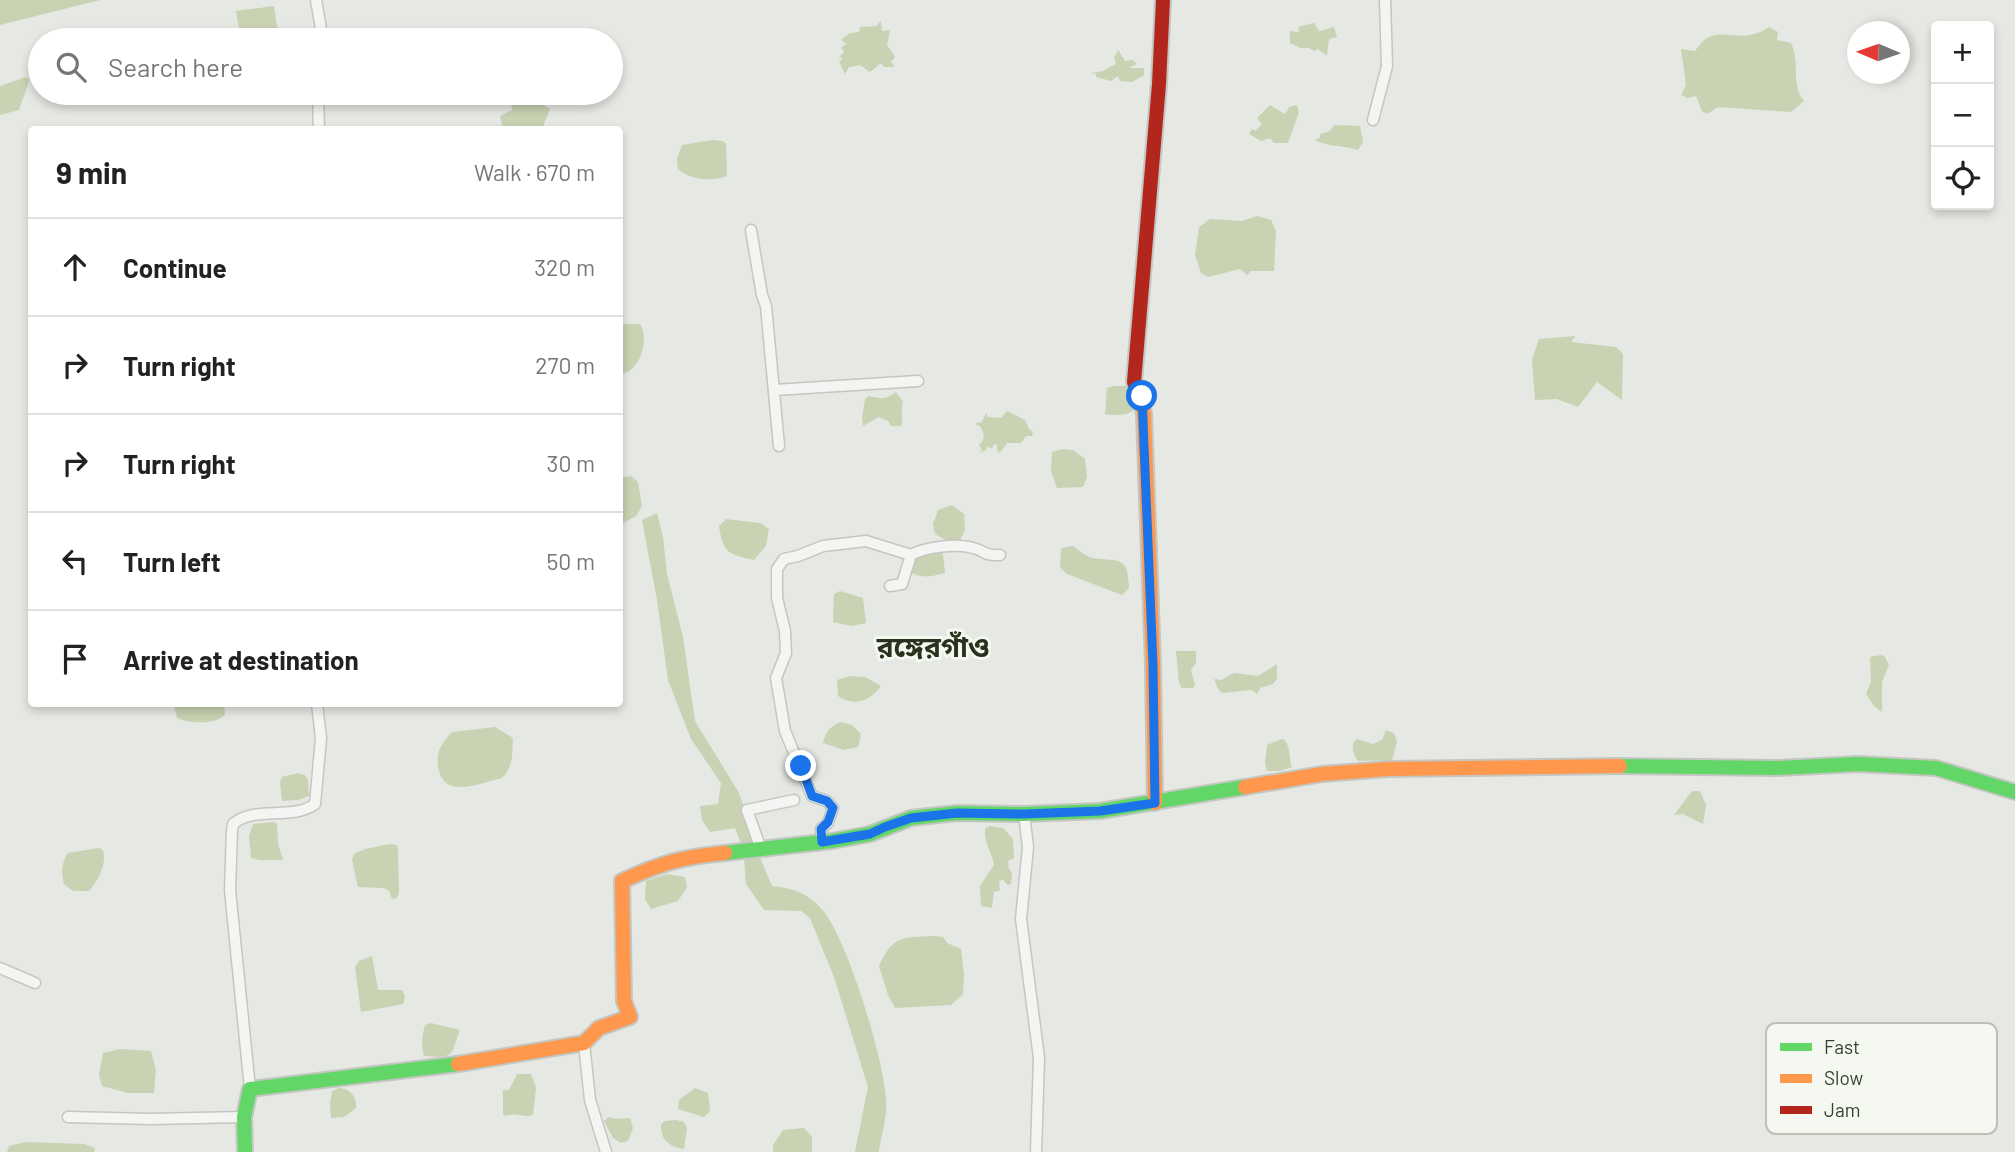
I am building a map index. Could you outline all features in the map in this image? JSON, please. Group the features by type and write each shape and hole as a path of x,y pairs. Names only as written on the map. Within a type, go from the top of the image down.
{"street":[{"path":"316,0 321,28"},
{"path":"1155,803 1144,414 1142,396 1134,382 1159,84 1163,0"},
{"path":"1373,120 1387,66 1385,0"},
{"path":"318,105 319,126"},
{"path":"751,230 766,306 779,446"},
{"path":"774,390 918,381"},
{"path":"822,842 821,829 828,822 833,808 827,801 812,796 785,731 776,678 786,653 785,631 777,598 777,569 785,559 823,546 866,541 911,555 925,548 960,547 974,548 988,556 1000,555"},
{"path":"890,586 902,584 911,555"},
{"path":"245,1152 244,1117 250,1089 230,890 233,824 245,817 302,811 315,804 321,738 317,707"},
{"path":"606,1152 590,1100 584,1043 599,1026 630,1017 624,1001 622,881 660,864 686,858 870,834 911,818 957,813 1100,811 1322,774 1388,769 1634,766 1777,768 1858,764 1936,768 2015,792"},
{"path":"761,849 747,810 794,800"},
{"path":"1024,814 1028,848 1021,919 1039,1058 1036,1152"},
{"path":"0,968 35,984"},
{"path":"250,1089 440,1067 584,1043"},
{"path":"68,1117 244,1117"}],"shaded area":[{"path":"0,0 100,0 0,25"},
{"path":"274,6 277,28 239,28 236,11"},
{"path":"881,21 882,31 890,30 887,45 895,57 891,62 895,67 884,67 881,63 870,72 860,65 849,67 845,74 839,61 842,60 840,56 844,52 841,47 847,44 841,40 850,33 859,32 860,27 876,26"},
{"path":"1314,23 1319,31 1334,27 1337,37 1329,39 1327,56 1318,49 1314,51 1290,43 1290,31 1299,32 1298,27"},
{"path":"1769,27 1778,32 1777,40 1791,43 1794,51 1797,87 1804,101 1791,112 1718,107 1707,114 1702,111 1696,96 1688,98 1681,95 1686,85 1681,49 1695,51 1705,39 1714,35 1751,35"},
{"path":"1118,50 1125,61 1133,60 1137,64 1129,68 1144,68 1144,75 1132,82 1120,81 1118,76 1111,81 1091,73 1103,71 1116,64 1114,58"},
{"path":"25,77 28,78 19,110 0,115 0,86"},
{"path":"511,105 541,105 550,109 543,126 502,126 500,116 512,110"},
{"path":"1270,105 1285,114 1289,107 1297,105 1299,112 1288,143 1274,143 1270,138 1261,141 1249,134 1252,129 1255,131 1262,124 1257,118"},
{"path":"1334,125 1360,126 1363,142 1358,150 1314,140 1320,138 1320,134 1330,131"},
{"path":"712,140 726,144 727,176 701,179 678,169 677,159 682,145"},
{"path":"1257,216 1271,220 1276,231 1274,271 1251,271 1247,275 1240,269 1208,277 1201,273 1195,255 1199,227 1210,219 1242,221"},
{"path":"623,324 640,324 644,338 641,354 638,362 623,373"},
{"path":"1575,336 1571,342 1616,347 1623,354 1622,400 1597,382 1578,407 1557,399 1535,400 1532,359 1539,339"},
{"path":"1138,386 1136,409 1123,414 1105,414 1107,388"},
{"path":"896,392 903,402 901,426 891,426 888,421 879,417 863,426 865,399 869,396 886,398"},
{"path":"1007,411 1025,420 1033,432 1032,436 1026,436 1021,443 1007,443 1000,453 994,444 992,449 988,446 980,453 982,450 979,445 983,441 983,433 976,423 982,422 986,413 988,417 1001,418"},
{"path":"1073,450 1085,459 1087,477 1083,487 1057,488 1051,471 1052,452"},
{"path":"631,476 638,482 642,506 636,516 623,523 623,477"},
{"path":"952,505 964,514 965,530 959,542 951,543 935,534 933,524 938,510"},
{"path":"657,513 667,574 683,637 695,721 739,793 757,845 743,848 735,828 710,832 702,820 700,806 718,804 721,783 691,739 668,680 642,520"},
{"path":"726,519 760,523 769,529 766,546 754,560 733,554 725,547 719,526"},
{"path":"1073,546 1090,557 1121,562 1127,570 1129,588 1122,595 1067,574 1060,567 1061,548"},
{"path":"933,548 943,554 945,573 925,576 907,570 911,555"},
{"path":"840,591 863,598 866,623 851,626 833,622 834,594"},
{"path":"1176,651 1196,651 1196,663 1191,670 1195,685 1193,688 1182,688 1179,683"},
{"path":"1881,655 1889,665 1882,682 1882,712 1866,694 1871,681 1870,657"},
{"path":"1277,664 1277,679 1273,684 1260,688 1257,694 1252,690 1222,693 1214,679 1221,680 1234,673 1258,676"},
{"path":"850,676 865,677 881,686 867,699 850,701 838,696 837,680"},
{"path":"175,707 224,707 225,715 209,722 177,718"},
{"path":"841,722 852,725 861,734 858,747 844,750 823,743 829,730"},
{"path":"495,727 513,738 512,760 502,778 463,787 447,783 441,777 438,756 448,736 452,732"},
{"path":"1386,730 1394,733 1397,742 1392,760 1358,761 1353,750 1355,741 1357,739 1373,744 1382,740"},
{"path":"1281,739 1287,744 1292,767 1267,771 1267,745"},
{"path":"298,773 305,775 308,780 309,796 282,801 282,777"},
{"path":"1692,791 1700,791 1706,805 1703,824 1683,814 1674,815"},
{"path":"253,824 277,824 278,844 283,860 251,858 249,836"},
{"path":"990,826 1003,828 1013,839 1014,858 1008,861 1012,873 1011,884 999,881 1000,890 994,892 992,908 981,906 980,886 994,865 985,834 985,829"},
{"path":"397,845 398,850 399,893 397,898 392,899 389,891 384,888 358,887 352,860 354,854 365,849"},
{"path":"99,848 103,850 104,861 96,882 89,891 73,891 63,880 62,868 68,853"},
{"path":"759,855 772,886 798,892 820,907 841,942 852,969 884,1081 886,1112 879,1152 855,1152 868,1087 834,977 810,918 801,911 764,910 746,884 744,858"},
{"path":"667,874 685,877 687,887 678,901 651,909 645,899 646,881"},
{"path":"943,937 947,943 961,949 963,994 951,1005 895,1008 879,966 884,956 889,948 900,940"},
{"path":"372,956 378,990 403,990 403,1004 361,1012 355,967 359,961"},
{"path":"431,1023 460,1030 451,1053 442,1057 424,1056 424,1029 425,1025"},
{"path":"120,1049 151,1051 156,1070 154,1093 128,1093 102,1086 99,1075 103,1053"},
{"path":"517,1074 531,1074 536,1088 533,1115 503,1114 503,1090 509,1090"},
{"path":"339,1088 352,1094 356,1108 344,1117 331,1118 332,1091"},
{"path":"695,1088 708,1093 710,1111 704,1117 678,1109 679,1100"},
{"path":"609,1117 630,1118 633,1128 628,1141 621,1143 613,1138 604,1121"},
{"path":"676,1120 684,1122 687,1128 684,1149 674,1147 662,1134 661,1124"},
{"path":"804,1128 812,1137 812,1152 773,1152 773,1145 783,1130"},
{"path":"26,1142 84,1144 95,1148 94,1152 7,1152 9,1146"}],"traffic: fast":[{"path":"1620,766 1777,768 1858,764 1936,768 2015,792"},
{"path":"725,853 870,834 911,818 957,813 1100,811 1245,787"},
{"path":"245,1152 244,1117 250,1089 458,1064"}],"traffic: slow":[{"path":"1139,392 1144,414 1155,803"},
{"path":"1245,787 1322,774 1388,769 1620,766"},
{"path":"458,1064 584,1043 599,1028 630,1017 624,1001 622,881 672,862 725,853"}],"traffic: jam":[{"path":"1139,392 1134,382 1159,84 1163,0"}],"district":[{"name":"রঙ্গেরগাঁও","path":"933,646"}],"route":[{"path":"801,766 812,796 827,801 833,808 828,822 821,829 822,842 870,834 911,818 957,813 1100,811 1155,803 1153,665 1142,396"}]}
